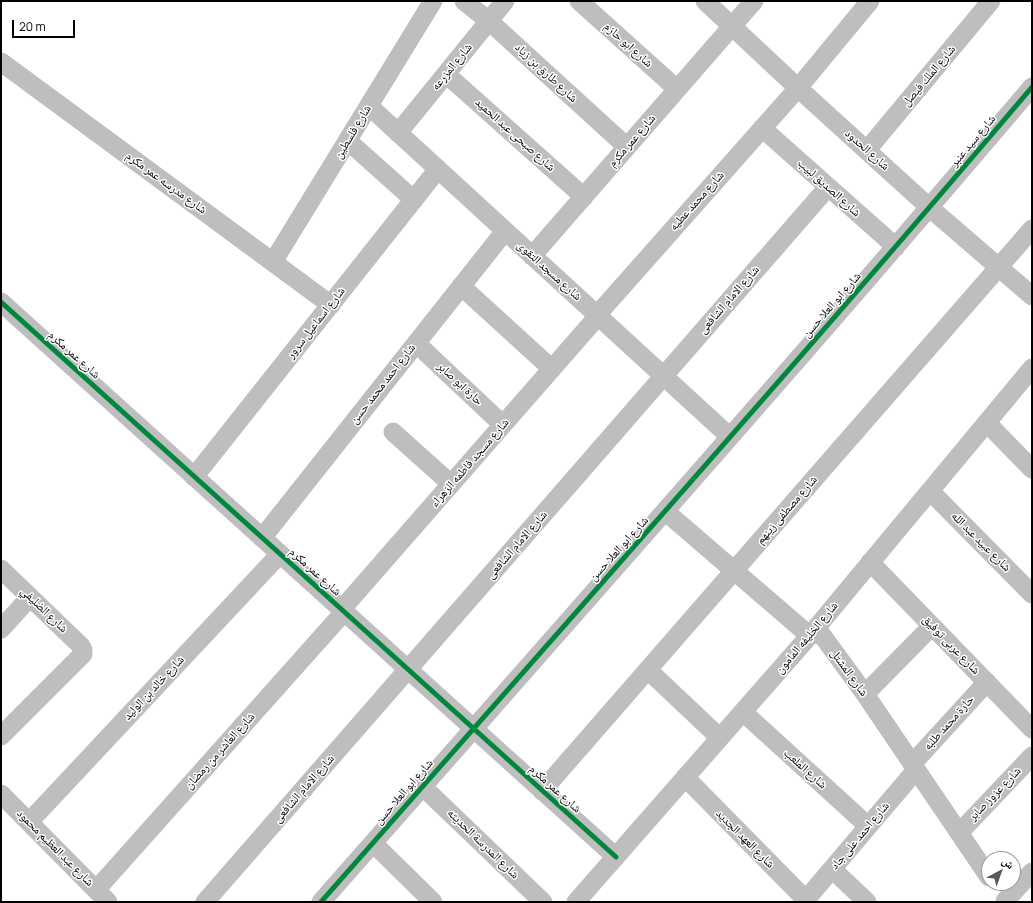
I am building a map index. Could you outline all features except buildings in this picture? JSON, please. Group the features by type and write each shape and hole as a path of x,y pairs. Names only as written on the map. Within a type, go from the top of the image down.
{"street":[{"name":"شارع فلسطين","path":"273,262 433,1"},
{"name":"شارع طارق بن زياد","path":"464,1 489,21 627,147"},
{"name":"شارع المزرعه","path":"398,133 505,1"},
{"name":"شارع ابو حازم","path":"579,1 677,89"},
{"name":"شارع الحدود","path":"705,1 930,208 1032,296"},
{"name":"شارع عمر مكرم","path":"532,256 754,1"},
{"name":"شارع محمد عطيه","path":"598,316 798,88 870,1"},
{"name":"شارع الملك فيصل","path":"867,150 991,1"},
{"name":"شارع مدرسه عمر مكرم","path":"1,62 331,305"},
{"name":"شارع صبحى عبد الحميد","path":"446,74 584,197"},
{"name":"شارع سيد عنبر","path":"930,208 1032,87"},
{"name":"شارع مسجد التقوى","path":"369,106 730,436"},
{"name":"شارع الصديق لبيب","path":"762,128 896,247"},
{"path":"348,141 414,200"},
{"name":"شارع اسماعيل سرور","path":"194,478 438,169"},
{"name":"شارع الامام الشافعى","path":"205,902 409,670 663,375 828,187"},
{"name":"شارع ابو العلا حسن","path":"324,901 422,786 666,512 730,436 930,208"},
{"name":"شارع مصطفى زينهم","path":"542,791 1032,229"},
{"name":"شارع احمد محمد حسن","path":"262,538 505,231"},
{"path":"461,286 552,369"},
{"name":"شارع عمر مكرم","path":"1,302 194,478 616,857"},
{"name":"شارع مسجد فاطمه الزهراء","path":"343,611 451,484 598,316"},
{"name":"حارة ابو صابر","path":"416,343 504,425"},
{"name":"شارع الخليفه المامون","path":"576,902 811,634 1032,368"},
{"path":"987,423 1032,469"},
{"path":"393,432 451,484"},
{"name":"شارع عبيد عبد الله","path":"930,491 1032,594"},
{"name":"شارع المشتل","path":"666,512 803,630 811,634 822,635 865,694 981,865"},
{"name":"شارع خالد بن الوليد","path":"29,822 280,554"},
{"name":"شارع عربى توفيق","path":"870,562 1032,729"},
{"name":"شارع الضليفي","path":"1,569 81,646 83,650 83,654 1,736"},
{"path":"1,629 30,597"},
{"name":"شارع العاشر من رمضان","path":"102,896 343,611"},
{"path":"865,694 932,626"},
{"path":"648,670 720,738"},
{"name":"حارة محمد طلبه","path":"914,767 987,682"},
{"name":"شارع الملعب","path":"743,712 868,826"},
{"name":"شارع عزوز صابر","path":"959,833 1032,756"},
{"name":"شارع احمد على جاد","path":"805,901 868,826 914,767"},
{"name":"شارع العهد الجديد","path":"685,777 805,901"},
{"name":"شارع المدرسة الحديثه","path":"422,786 543,902"},
{"name":"شارع عبد العظيم محمود","path":"1,794 102,896"},
{"path":"373,843 433,902"},
{"path":"832,870 867,902"},
{"path":"998,891 1005,901 1032,872"}],"cycle path":[{"path":"321,902 767,394 1032,87"},
{"path":"1,302 616,857"}]}
